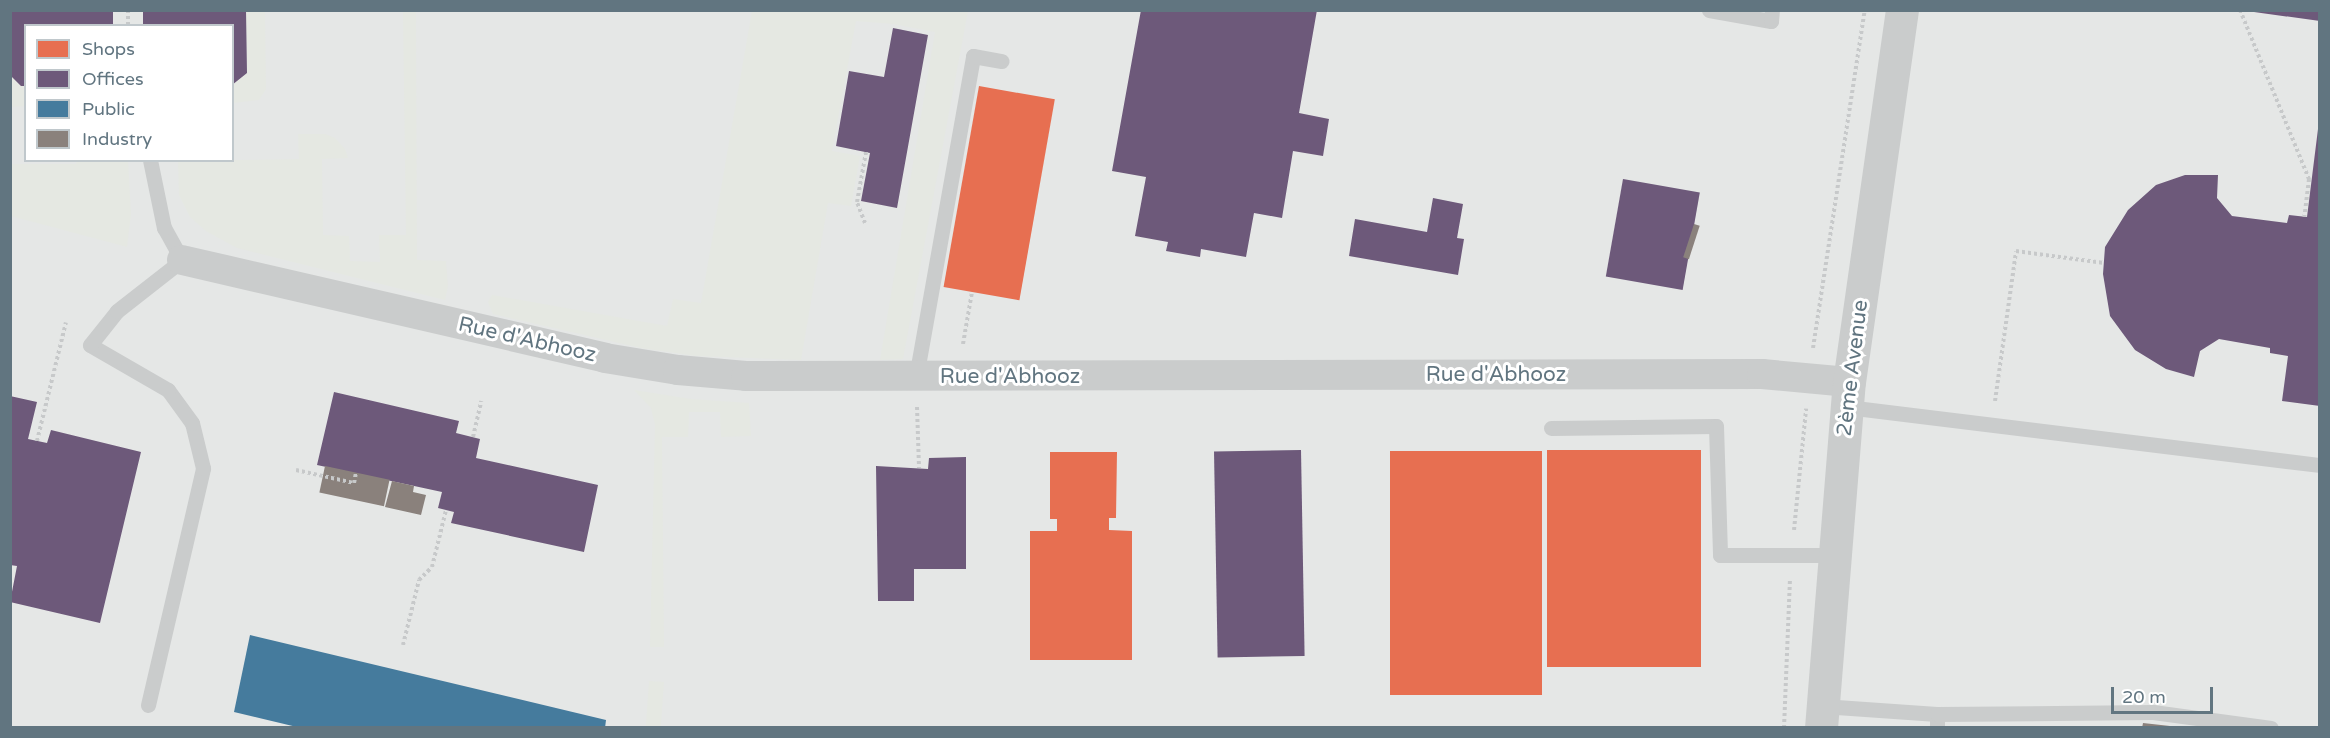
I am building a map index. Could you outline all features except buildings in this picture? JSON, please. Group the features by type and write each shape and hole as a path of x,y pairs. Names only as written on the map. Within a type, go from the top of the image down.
{"street":[{"name":"2ème Avenue","path":"1821,717 1848,395 1902,10"},
{"name":"Rue d'Abhooz","path":"182,260 605,358 678,370 746,376 1762,374 1848,395"}],"lane":[{"path":"1709,10 1771,21 1772,10"},
{"path":"916,377 973,56 1002,61"},
{"path":"148,705 203,468 192,423 168,390 90,345 117,311 182,260 164,228 150,162"},
{"path":"1848,395 1992,425 2319,465"},
{"path":"1551,428 1716,426 1720,555 1834,555"},
{"path":"1821,717 1937,721 2035,715 2153,712 2271,728"}],"path":[{"path":"2240,10 2309,179 2304,217"},
{"path":"865,223 857,202 866,152"},
{"path":"1992,425 2016,251 2104,263"},
{"path":"957,377 972,292"},
{"path":"37,441 66,321"},
{"path":"916,377 919,468"},
{"path":"473,437 482,401"},
{"path":"296,471 354,483 356,473"},
{"path":"403,645 419,580 432,567 446,510"}],"shaded area":[{"path":"11,11 2319,11 2319,727 11,727"},
{"path":"246,11 265,11 266,89 259,100 234,103 234,83 247,72"},
{"path":"403,11 416,11 417,260 446,261 448,286 445,300 237,248 206,231 190,217 179,195 178,162 299,159 298,134 325,134 335,138 345,149 348,158 322,159 323,235 349,236 350,261 380,262 379,235 406,235"},
{"path":"752,11 968,11 903,359 880,360 935,32 893,24 856,21 832,151 860,156 851,206 828,203 801,360 696,356 641,348 493,314 488,302 492,295 667,326 673,299 701,303"},
{"path":"11,76 21,86 24,86 24,106 11,107"},
{"path":"77,162 128,162 131,214 127,247 11,216 11,164 76,164"},
{"path":"634,390 691,399 749,403 751,436 721,437 720,412 689,412 688,437 662,437 664,647 650,647 655,425 651,408"},
{"path":"649,681 664,682 661,728 646,727"}]}
